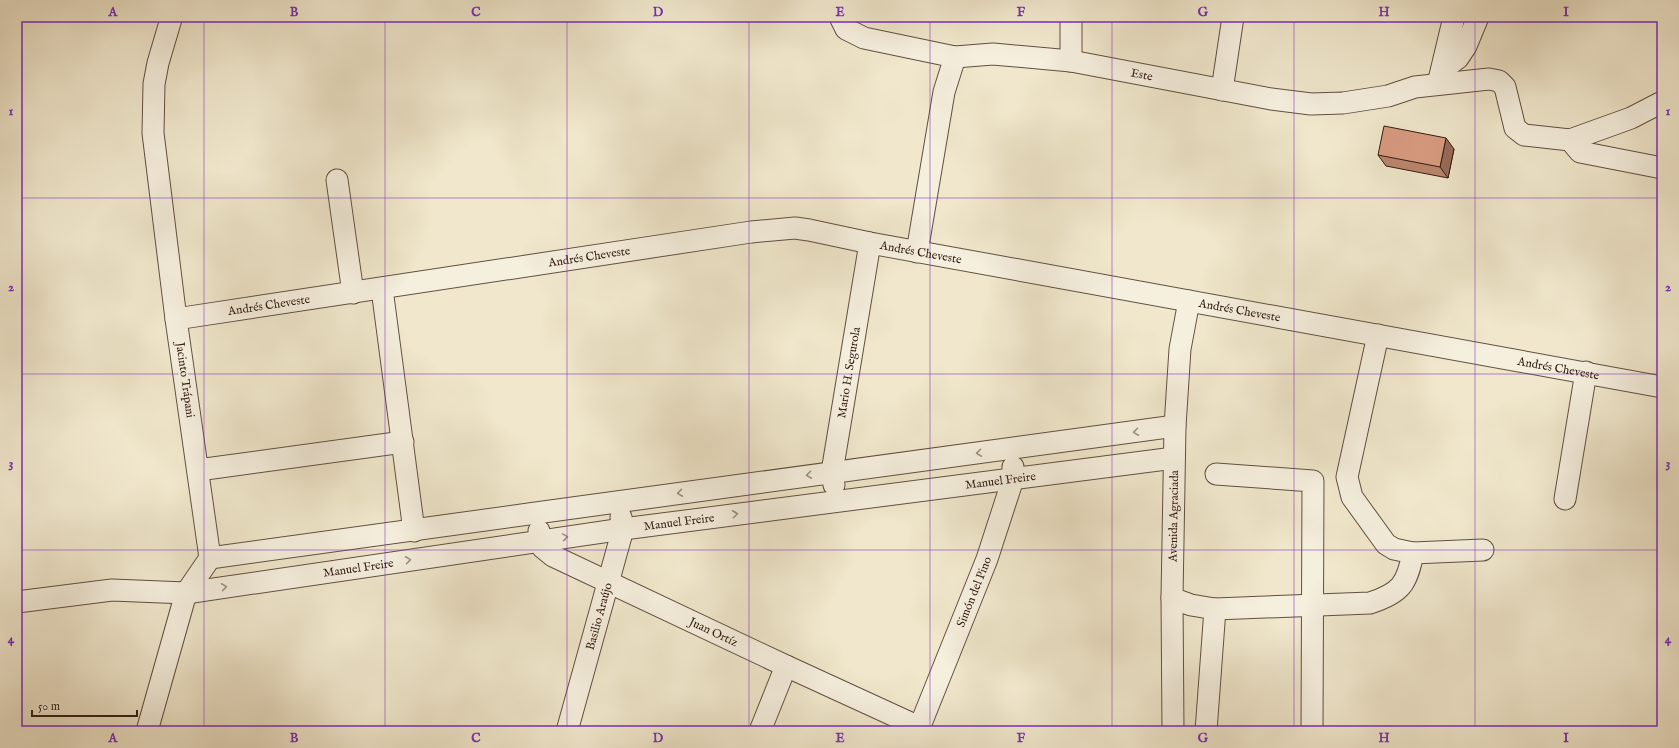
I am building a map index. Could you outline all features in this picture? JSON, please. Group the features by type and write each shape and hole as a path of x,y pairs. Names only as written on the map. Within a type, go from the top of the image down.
{"street":[{"path":"1071,17 1071,61"},
{"path":"1222,90 1233,17"},
{"path":"1440,77 1454,17"},
{"path":"1440,77 1458,58 1466,46 1478,17"},
{"name":"Jacinto Trápani","path":"171,19 158,63 154,84 153,133 176,319 210,558"},
{"name":"Este","path":"843,23 864,38 955,57 993,54 1071,61 1222,90 1311,104 1342,103 1388,96 1440,77 1489,79 1499,81 1505,87 1515,128 1524,136 1570,140"},
{"path":"917,252 944,92 955,57"},
{"path":"1662,102 1632,118 1570,140 1580,152 1662,168"},
{"path":"337,180 353,293"},
{"name":"Andrés Cheveste","path":"176,319 775,229 809,230 917,252 1586,372 1662,387"},
{"name":"Mario H. Segurola","path":"836,501 832,472 870,243"},
{"path":"382,289 414,531"},
{"name":"Avenida Agraciada","path":"1173,731 1172,598 1174,426 1180,349 1189,302"},
{"path":"1378,335 1347,477 1352,497 1386,544 1394,549 1413,553 1484,550"},
{"path":"1565,499 1586,372"},
{"path":"147,731 186,593 210,558 414,531 536,512 1174,426"},
{"path":"198,470 403,442"},
{"name":"Simón del Pino","path":"918,729 987,559 1013,479 1012,448"},
{"name":"Manuel Freire","path":"17,602 112,590 186,593 623,529 1174,458"},
{"path":"1216,474 1313,481 1312,731"},
{"name":"Basilio Araújo","path":"567,731 623,529 620,501"},
{"path":"536,512 540,541"},
{"name":"Juan Ortíz","path":"540,541 542,547 553,556 918,729"},
{"path":"1172,598 1191,605 1215,609 1370,603 1388,597 1401,587 1409,573 1413,553"},
{"path":"1206,731 1215,609"},
{"path":"760,731 786,666"}],"building":[{"path":"1384,126 1446,138 1440,167 1378,155"}]}
